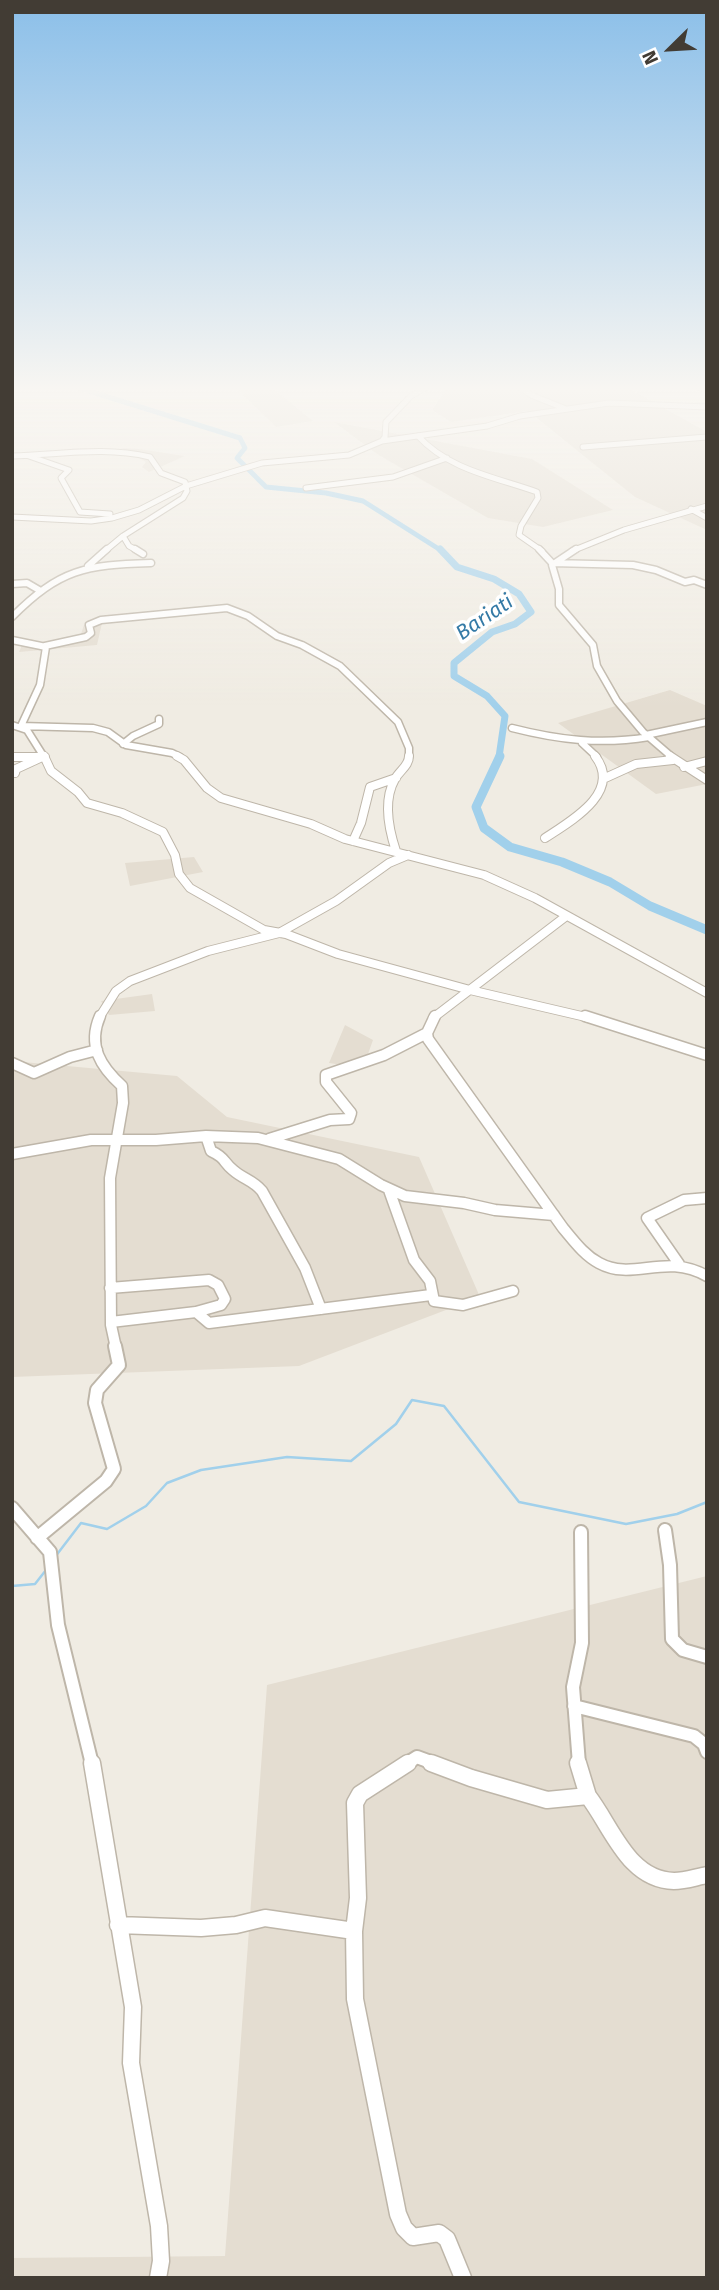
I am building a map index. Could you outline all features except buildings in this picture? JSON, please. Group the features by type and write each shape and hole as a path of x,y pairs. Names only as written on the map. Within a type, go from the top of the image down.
{"street":[{"path":"70,494 80,512 121,515"},
{"path":"12,517 91,521 139,510 170,494"},
{"path":"88,566 123,536 183,498 185,494"},
{"path":"537,494 538,498 521,526 519,535 546,554 552,563 559,589 559,605 583,628 594,646 596,665 628,715 673,760 707,780"},
{"path":"552,563 624,530 707,506"},
{"path":"691,509 707,518"},
{"path":"123,536 129,546 143,554"},
{"path":"12,617 26,600 66,573 88,566 151,563"},
{"path":"552,563 633,565 656,570 685,582 694,580 707,585"},
{"path":"12,584 27,583 39,590"},
{"path":"12,640 45,646 86,637 91,633 91,623 112,618 163,616 219,607 240,612 278,636 302,645 340,666 398,722 404,733 410,758 396,778 391,794 390,816 396,851"},
{"path":"17,726 43,674 45,646"},
{"path":"123,744 159,724 159,719"},
{"path":"512,728 555,740 611,744 707,722"},
{"path":"17,726 93,728 108,733 123,744 179,756 207,788 222,798 297,819 353,841 484,876 535,898 565,917 625,946 699,991 707,993"},
{"path":"17,726 29,733 51,771 78,792 87,803 122,813 163,832 175,855 178,874 193,890 264,930 338,954 470,990 577,1014 707,1055"},
{"path":"545,838 593,804 600,793 603,779 600,760 582,743"},
{"path":"12,757 44,757"},
{"path":"15,773 44,757"},
{"path":"603,779 636,764 673,760"},
{"path":"684,767 707,761"},
{"path":"353,841 362,821 367,790 376,782 396,778"},
{"path":"37,1538 106,1481 114,1468 96,1407 96,1394 99,1387 113,1376 119,1365 112,1341 111,1322 110,1178 123,1103 119,1083 103,1068 97,1050 95,1025 109,1000 122,986 208,951 279,933 336,901 389,863 408,855"},
{"path":"269,1139 330,1120 349,1119 351,1114 326,1082 326,1076 384,1055 427,1033 433,1018 565,917"},
{"path":"427,1033 579,1247 605,1267 633,1268 679,1264 705,1273 707,1288"},
{"path":"12,1063 34,1073 70,1057 97,1050"},
{"path":"12,1154 79,1141 206,1136 269,1139 339,1159 389,1190 405,1196 464,1203 495,1210 554,1215"},
{"path":"206,1136 211,1152 225,1158 232,1170 254,1181 262,1191 305,1268 321,1309"},
{"path":"389,1190 414,1260 430,1281 431,1296 435,1301 463,1304 513,1292"},
{"path":"679,1264 647,1218 684,1200 707,1198"},
{"path":"110,1288 213,1281 218,1285 224,1302 196,1312 111,1322"},
{"path":"196,1312 209,1323 431,1296"},
{"path":"12,1508 51,1552 58,1625 98,1788 133,2007 133,2082 159,2226 161,2261 158,2278"},
{"path":"664,1530 670,1566 672,1639 684,1654 707,1657"},
{"path":"581,1532 582,1643 573,1687 575,1744 588,1796 607,1819 629,1859 638,1867 665,1881 677,1882 707,1875"},
{"path":"574,1706 694,1736 704,1744 707,1752"},
{"path":"463,2278 447,2239 439,2233 413,2237 404,2228 398,2214 355,1999 354,1931 358,1898 355,1803 367,1787 412,1759 421,1758 471,1778 547,1800 588,1796"},
{"path":"118,1926 145,1924 201,1928 236,1925 265,1918 354,1931"}],"shaded area":[{"path":"446,494 587,494 613,510 543,527 488,518"},
{"path":"631,494 707,494 707,530"},
{"path":"102,623 97,645 19,652 22,645 80,637 84,625"},
{"path":"670,690 707,706 707,784 656,794 558,723"},
{"path":"194,857 203,872 130,886 125,863"},
{"path":"152,994 155,1011 109,1015 101,1001"},
{"path":"345,1025 373,1040 363,1068 329,1063"},
{"path":"12,1061 177,1076 227,1117 419,1157 480,1297 299,1366 12,1377"},
{"path":"707,1576 707,2278 12,2278 12,2258 225,2256 267,1685"}],"waterway":[{"name":"Bariati","path":"330,494 363,501 442,551"},
{"name":"Bariati","path":"442,551 457,567 494,579 519,594 531,612 515,624 492,632 454,663 454,676 487,696 505,716 499,757"},
{"name":"Bariati","path":"500,756 476,807 484,828 510,847 562,862 610,882 650,906 707,930"},
{"path":"55,1557 81,1523 107,1529 146,1506 167,1483 201,1470 287,1457 351,1461 396,1424 412,1400 444,1406 519,1502 626,1524 677,1514 707,1502"},
{"path":"12,1586 35,1584 46,1570"}]}
